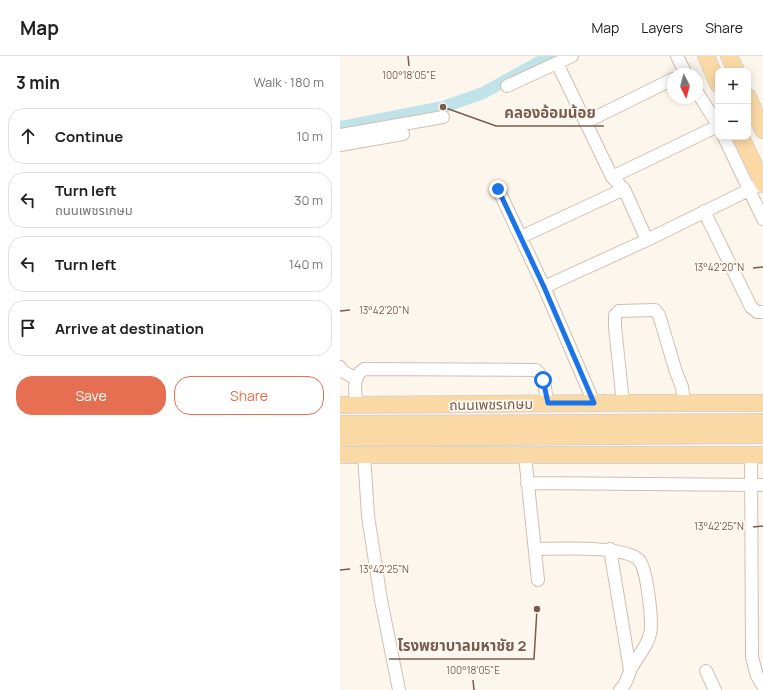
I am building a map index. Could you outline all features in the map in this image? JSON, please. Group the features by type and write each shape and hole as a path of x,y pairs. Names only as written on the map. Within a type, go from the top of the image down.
{"main road":[{"path":"706,56 715,77"},
{"path":"729,56 735,68"},
{"path":"751,104 763,130"},
{"path":"742,140 758,186"},
{"name":"ถนนเพชรเกษม","path":"340,405 763,402"},
{"name":"ถนนเพชรเกษม","path":"340,438 589,430 763,422"},
{"name":"ถนนเพชรเกษม","path":"340,424 763,435"},
{"path":"340,455 757,455"}],"street":[{"path":"507,86 572,56"},
{"path":"677,56 682,68"},
{"path":"557,63 612,177 624,189 647,240"},
{"path":"586,122 667,82"},
{"path":"703,101 715,120"},
{"path":"340,135 443,117"},
{"path":"612,177 715,126"},
{"path":"340,145 403,134"},
{"path":"726,140 758,186 763,219"},
{"path":"544,287 647,240 758,186"},
{"path":"498,189 544,287 594,403"},
{"path":"520,236 624,189"},
{"path":"704,211 751,307 758,312 763,312"},
{"path":"623,403 615,327 615,315 618,310 655,310 659,315 682,387 684,402"},
{"path":"340,367 342,370 355,378"},
{"path":"356,405 355,378 359,372 364,369 536,370 541,374 548,403"},
{"path":"757,455 757,555 752,657 757,676 763,686"},
{"path":"364,456 368,516 380,592 400,690"},
{"path":"525,456 538,580"},
{"path":"528,483 757,485"},
{"path":"535,549 610,549 639,560 643,568 651,611 652,618 650,635 630,670 624,687 620,690"},
{"path":"610,549 630,670"},
{"path":"706,671 715,690"}],"waterway":[{"path":"340,127 443,107 483,93 550,56"}],"place":[{"name":"คลองอ้อมน้อย","path":"443,107"},
{"name":"โรงพยาบาลมหาชัย 2","path":"537,609"}],"route":[{"path":"498,189 544,287 594,403 548,403 543,380"}]}
